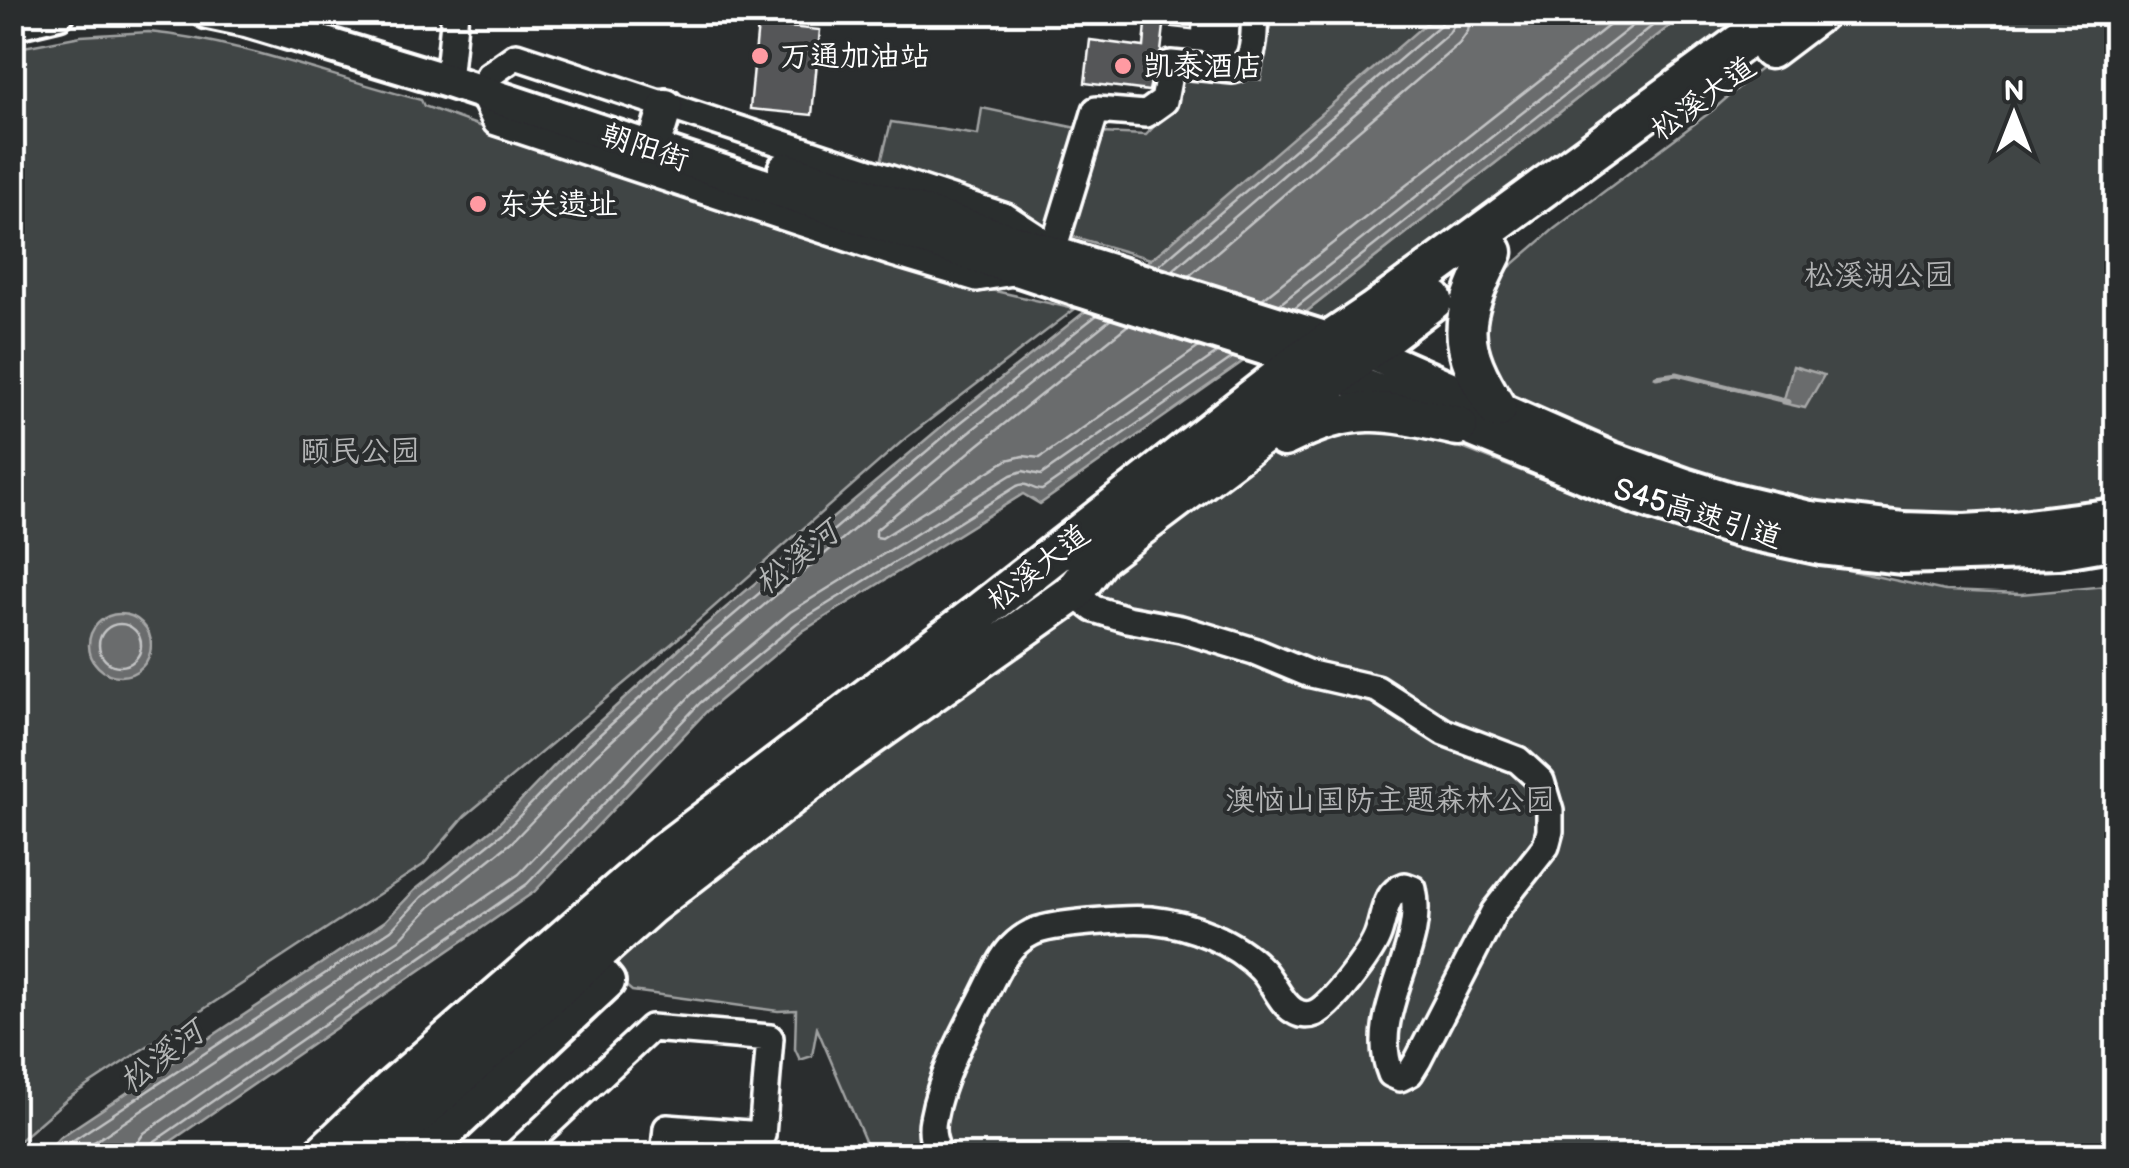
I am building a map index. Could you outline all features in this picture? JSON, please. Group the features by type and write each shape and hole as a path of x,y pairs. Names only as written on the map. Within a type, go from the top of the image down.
{"highway":[{"name":"松溪大道","path":"321,1156 393,1088 662,854 1318,352 1783,12"},
{"name":"松溪大道","path":"370,1156 649,906 842,756 1073,593 1101,556 1214,471 1318,352 1494,252 1819,12"},
{"path":"1494,252 1476,287 1466,331 1470,361 1497,409"},
{"path":"1214,471 1325,419 1350,412 1383,411 1458,426"}],"main road":[{"path":"12,23 58,12"},
{"name":"朝阳街","path":"208,12 449,72"},
{"name":"朝阳街","path":"280,12 449,72 825,194 1071,264"},
{"name":"朝阳街","path":"485,84 663,117 825,194 1023,270 1071,264"},
{"path":"1071,264 1318,352"},
{"name":"S45高速引道","path":"1318,352 1497,409 1685,486 1824,520 1904,530 1965,530 2056,524 2116,515"},
{"name":"S45高速引道","path":"1318,352 1458,426 1640,499 1736,530 1821,548 1904,558 2058,552 2116,542"},
{"path":"422,1156 608,982 590,958"}],"street":[{"path":"449,72 456,12"},
{"path":"663,117 1006,217 1071,264 1096,110 1146,114 1164,101 1171,64 1233,70 1248,64 1256,12"},
{"path":"485,84 496,122 977,278 1023,270"},
{"path":"939,1156 932,1138 932,1120 952,1058 995,973 1014,945 1034,930 1095,921 1150,920 1192,929 1229,944 1260,968 1288,1008 1305,1015 1318,1012 1330,1001 1368,956 1389,897 1404,886 1413,890 1415,918 1393,994 1386,1045 1387,1063 1392,1074 1400,1078 1410,1073 1418,1060 1494,912 1546,846 1550,831 1548,798 1530,769 1518,760 1444,732 1377,689 1307,672 1182,629 1094,609 1073,593"},
{"path":"514,1156 652,1028 770,1038 762,1136 666,1128 664,1156"}],"green space":[{"path":"1272,13 1472,13 1168,264 1071,236 880,166 891,122 978,135 982,108 1100,133 1146,135 1178,101 1181,73 1261,80"},
{"path":"1686,13 1752,13 1673,66 1331,321 1305,313"},
{"name":"松溪湖公园","path":"1836,13 2116,13 2116,495 2033,509 1949,514 1864,510 1781,496 1680,466 1515,400 1487,363 1481,301 1489,285 1554,229"},
{"name":"颐民公园","path":"149,32 252,51 421,100 424,106 502,134 982,288 1075,309 906,438 682,635 465,816 423,865 67,1099 13,1146 13,49 81,36"},
{"name":"澳恼山国防主题森林公园","path":"1398,423 1649,521 1856,572 1945,591 2021,594 2116,585 2116,1155 871,1155 817,1028 812,1056 800,1060 795,1049 796,1010 778,1011 632,991 588,954 1021,624 1279,447"}],"water":[{"name":"松溪河","path":"1438,13 1686,13 1245,360 1040,504 1023,494 803,631 707,711 534,892 151,1155 43,1156 59,1138 385,921 415,890 496,826 580,739 703,627 954,416 1161,251"},
{"path":"1793,366 1824,375 1805,408 1783,403"},
{"path":"120,614 142,623 151,645 142,667 120,676 98,667 89,645 98,623"}],"building":[{"name":"凯泰酒店","path":"1147,12 1193,12 1192,29 1164,26 1149,91 1085,83 1090,40 1144,47"},
{"path":"758,24 820,30 812,115 750,109"}],"waterway":[{"path":"1656,377 1677,374 1789,402"}],"place":[{"name":"万通加油站","path":"760,56"},
{"name":"凯泰酒店","path":"1123,66"},
{"name":"东关遗址","path":"478,204"}]}
